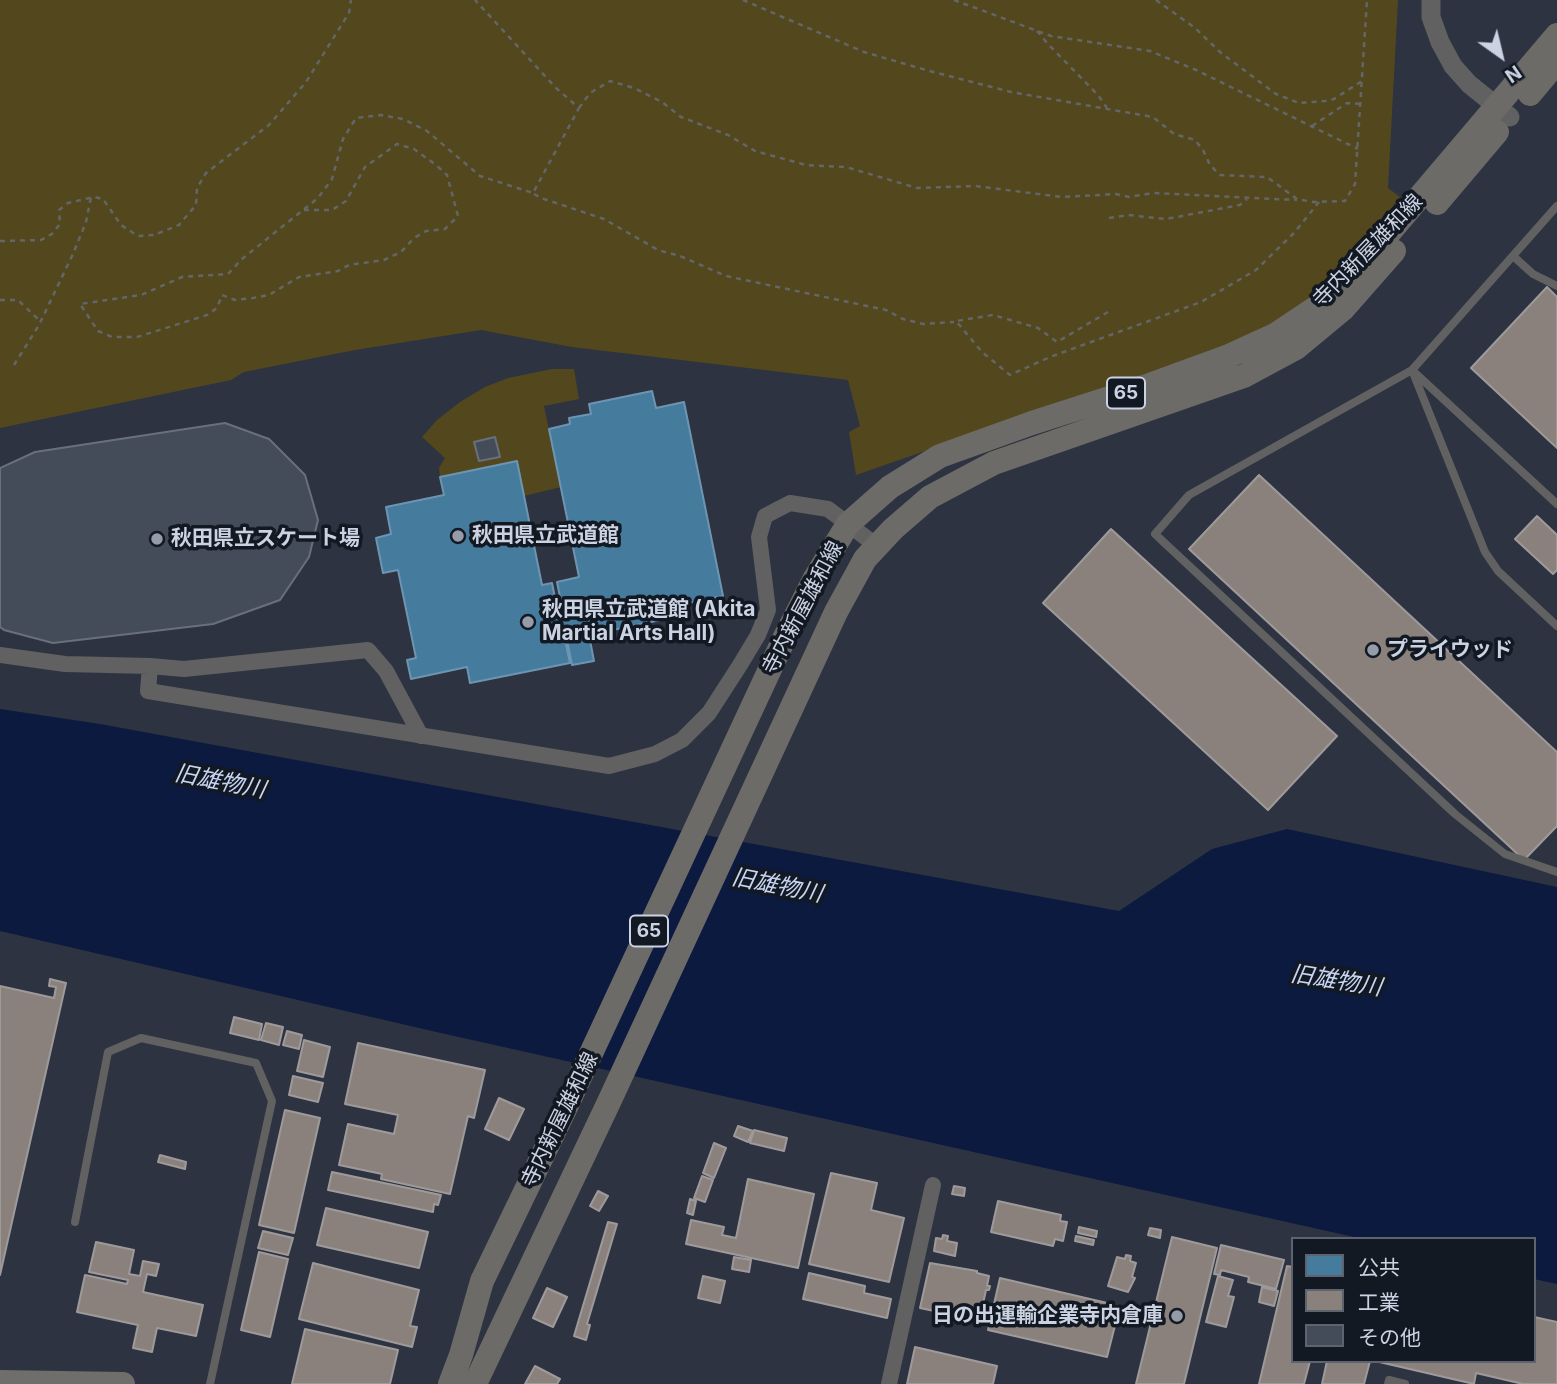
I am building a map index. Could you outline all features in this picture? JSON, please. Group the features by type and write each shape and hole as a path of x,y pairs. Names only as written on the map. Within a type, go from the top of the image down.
{"highway":[{"path":"0,1382 123,1384"}],"main road":[{"name":"寺内新屋雄和線","path":"475,1384 836,611 866,559 930,497 994,463 1244,376 1296,348 1343,309 1504,112 1557,36"},
{"name":"寺内新屋雄和線","path":"450,1384 482,1281 567,1105 783,639 815,578 848,524 890,487 940,456 1144,387 1228,356 1275,335 1323,303 1504,112 1557,62"}],"street":[{"path":"1431,0 1432,17 1440,42 1453,66 1469,84 1504,112"},
{"path":"150,666 148,691 609,766 655,754 682,740 709,713 758,635 768,610 760,537 765,516 790,503 828,509 877,546"},
{"path":"0,655 65,664 184,669 368,650 386,671 421,736"},
{"path":"889,1384 933,1185"}],"lane":[{"path":"1557,206 1412,370 1189,495 1155,534 1455,814 1505,854 1557,872"},
{"path":"1513,256 1533,274 1557,286"},
{"path":"1412,370 1557,504"},
{"path":"1412,370 1485,552 1498,571 1557,626"},
{"path":"75,1222 108,1052 141,1038 256,1063 272,1101 210,1384"},
{"path":"1388,1384 1389,1380 1405,1384"}],"path":[{"path":"0,241 41,240 52,234 60,224 59,210 68,203 91,197 103,199 121,225 138,236 154,235 179,225 196,205 197,188 206,173 269,125 306,82 349,13 351,0"},
{"path":"475,0 556,88 579,108"},
{"path":"744,0 864,52 1011,92 1153,117 1174,134 1195,140 1210,165 1220,174 1268,177 1297,199 1308,201"},
{"path":"954,0 1051,36 1150,51 1196,70 1358,149"},
{"path":"1156,0 1195,27 1220,52 1276,94 1299,103 1325,101 1334,99 1362,81"},
{"path":"533,193 579,108 590,93 610,82 634,88 662,102 681,117 728,135 755,151 806,165 846,167 917,188 975,186 1062,197 1116,194 1129,197 1153,193 1345,201 1355,184 1367,0"},
{"path":"1037,31 1098,94 1107,108"},
{"path":"1311,127 1347,103 1361,104"},
{"path":"304,210 332,210 346,201 365,167 397,144 414,149 447,175 458,216 445,229 426,231 414,238 401,252 384,260 349,265 338,271 299,276 269,295 235,300 222,295 217,308 207,316 137,337 112,337 99,331 80,304 141,295 182,277 228,274 242,259 318,198 332,179 343,139 351,122 356,118 381,116 403,119 426,131 480,176 604,219 658,250 680,256 726,276 886,310 903,319 923,324 954,322"},
{"path":"14,365 41,322 86,222 91,197"},
{"path":"1109,218 1128,215 1166,219 1240,205 1247,199"},
{"path":"1108,312 1057,342 1038,328 993,314 956,321 982,352 1010,375 1050,357 1201,302 1256,270 1294,233 1319,202"},
{"path":"0,300 18,300 41,322"}],"shaded area":[{"path":"0,0 1398,0 1388,188 1400,197 1325,295 1272,330 856,475 849,432 860,426 848,380 572,347 481,330 355,350 244,372 231,380 0,428"},
{"path":"552,369 574,369 579,399 544,406 561,487 524,496 440,477 439,468 445,458 422,437 437,420 485,387 508,378"}],"water":[{"name":"旧雄物川","path":"0,709 100,724 1119,911 1212,849 1287,829 1557,887 1557,1284 1536,1279 1536,1237 1354,1237 432,1031 0,931"}],"building: 公共":[{"name":"秋田県立武道館","path":"652,391 656,408 684,402 723,596 668,607 670,618 589,635 594,661 572,665 565,640 570,663 470,683 467,667 411,679 407,660 416,658 398,570 383,573 376,538 391,534 386,507 444,495 440,477 517,461 542,585 552,583 559,618 564,617 557,582 579,577 549,429 570,424 569,418 591,414 589,404"}],"building: 工業":[{"path":"1547,287 1557,297 1557,448 1471,368"},
{"name":"プライウッド","path":"1259,475 1557,752 1557,826 1524,860 1189,549"},
{"path":"1537,516 1557,535 1557,570 1553,574 1515,539"},
{"path":"1111,529 1337,736 1268,810 1043,603"},
{"path":"50,979 66,983 0,1275 0,986 54,998 56,987 49,986"},
{"path":"234,1017 262,1024 259,1040 230,1033"},
{"path":"266,1023 283,1027 279,1045 261,1040"},
{"path":"287,1031 302,1035 299,1049 283,1045"},
{"path":"304,1040 330,1047 323,1077 297,1071"},
{"path":"358,1043 485,1070 474,1118 468,1116 450,1194 381,1179 382,1174 339,1165 348,1124 394,1134 398,1115 345,1104"},
{"path":"293,1076 323,1083 318,1102 289,1095"},
{"path":"499,1098 524,1109 509,1140 485,1129"},
{"path":"285,1110 320,1118 294,1233 259,1225"},
{"path":"738,1126 753,1131 748,1142 734,1136"},
{"path":"754,1130 787,1138 784,1151 750,1143"},
{"path":"714,1143 726,1148 714,1178 703,1173"},
{"path":"160,1155 186,1162 185,1169 158,1162"},
{"path":"332,1172 441,1195 438,1205 434,1204 433,1212 328,1190"},
{"path":"831,1173 877,1183 871,1210 904,1218 889,1282 809,1264"},
{"path":"702,1176 713,1180 705,1202 694,1198"},
{"path":"748,1179 814,1194 798,1268 686,1244 691,1220 724,1227 722,1235 736,1238"},
{"path":"954,1186 965,1188 964,1196 952,1194"},
{"path":"598,1191 608,1196 599,1211 590,1206"},
{"path":"690,1199 696,1201 693,1215 687,1213"},
{"path":"998,1201 1061,1215 1060,1221 1067,1222 1063,1241 1055,1239 1053,1246 991,1232"},
{"path":"326,1208 428,1232 419,1268 317,1245"},
{"path":"608,1222 617,1224 587,1324 590,1325 586,1340 574,1336"},
{"path":"1079,1227 1097,1231 1096,1237 1078,1233"},
{"path":"1150,1228 1161,1230 1160,1238 1148,1235"},
{"path":"263,1231 293,1238 288,1255 258,1248"},
{"path":"943,1235 948,1236 947,1241 957,1243 955,1256 934,1251 936,1238 942,1239"},
{"path":"1076,1236 1094,1240 1093,1245 1075,1241"},
{"name":"日の出運輸企業寺内倉庫","path":"1172,1237 1217,1248 1184,1384 1136,1384"},
{"path":"96,1242 134,1250 129,1274 140,1276 143,1261 159,1264 156,1276 147,1274 143,1292 203,1305 196,1336 157,1328 152,1352 133,1348 138,1325 77,1312 85,1275 127,1284 128,1280 89,1272"},
{"path":"1221,1245 1284,1260 1276,1289 1248,1282 1249,1277 1221,1270 1220,1275 1214,1274"},
{"path":"259,1252 288,1259 270,1337 241,1330"},
{"path":"1126,1255 1131,1256 1130,1261 1136,1263 1132,1277 1135,1278 1128,1292 1108,1286 1117,1257 1125,1259"},
{"path":"734,1257 751,1260 749,1272 732,1269"},
{"path":"313,1263 419,1290 410,1326 417,1327 412,1347 299,1319"},
{"path":"930,1263 977,1271 989,1276 987,1286 990,1286 989,1290 986,1290 979,1322 966,1319 965,1324 952,1321 953,1315 920,1308"},
{"path":"1287,1266 1291,1267 1291,1363 1309,1363 1304,1384 1259,1384"},
{"path":"809,1273 865,1286 864,1293 891,1299 887,1318 803,1299"},
{"path":"703,1276 725,1281 720,1303 698,1298"},
{"path":"1218,1276 1233,1280 1228,1296 1234,1297 1226,1327 1206,1322"},
{"path":"1000,1278 1120,1306 1107,1357 988,1330"},
{"path":"1262,1287 1278,1291 1274,1306 1259,1302"},
{"path":"547,1288 567,1297 553,1327 533,1318"},
{"path":"1536,1317 1557,1322 1557,1384 1523,1384 1476,1373 1474,1384 1384,1363 1536,1363"},
{"path":"305,1329 398,1350 390,1384 292,1384"},
{"path":"915,1347 997,1366 993,1384 907,1384"},
{"path":"1327,1363 1369,1363 1364,1384 1322,1384"},
{"path":"535,1366 560,1379 557,1384 525,1384"}],"building: その他":[{"name":"秋田県立スケート場","path":"225,423 269,439 305,475 318,520 309,557 280,600 213,624 53,643 0,627 0,468 35,452"},
{"path":"495,437 500,457 479,461 474,442"}],"place":[{"name":"秋田県立武道館","path":"458,536"},
{"name":"秋田県立スケート場","path":"157,539"},
{"name":"秋田県立武道館 (Akita Martial Arts Hall)","path":"528,622"},
{"name":"プライウッド","path":"1373,650"},
{"name":"日の出運輸企業寺内倉庫","path":"1177,1316"}]}
